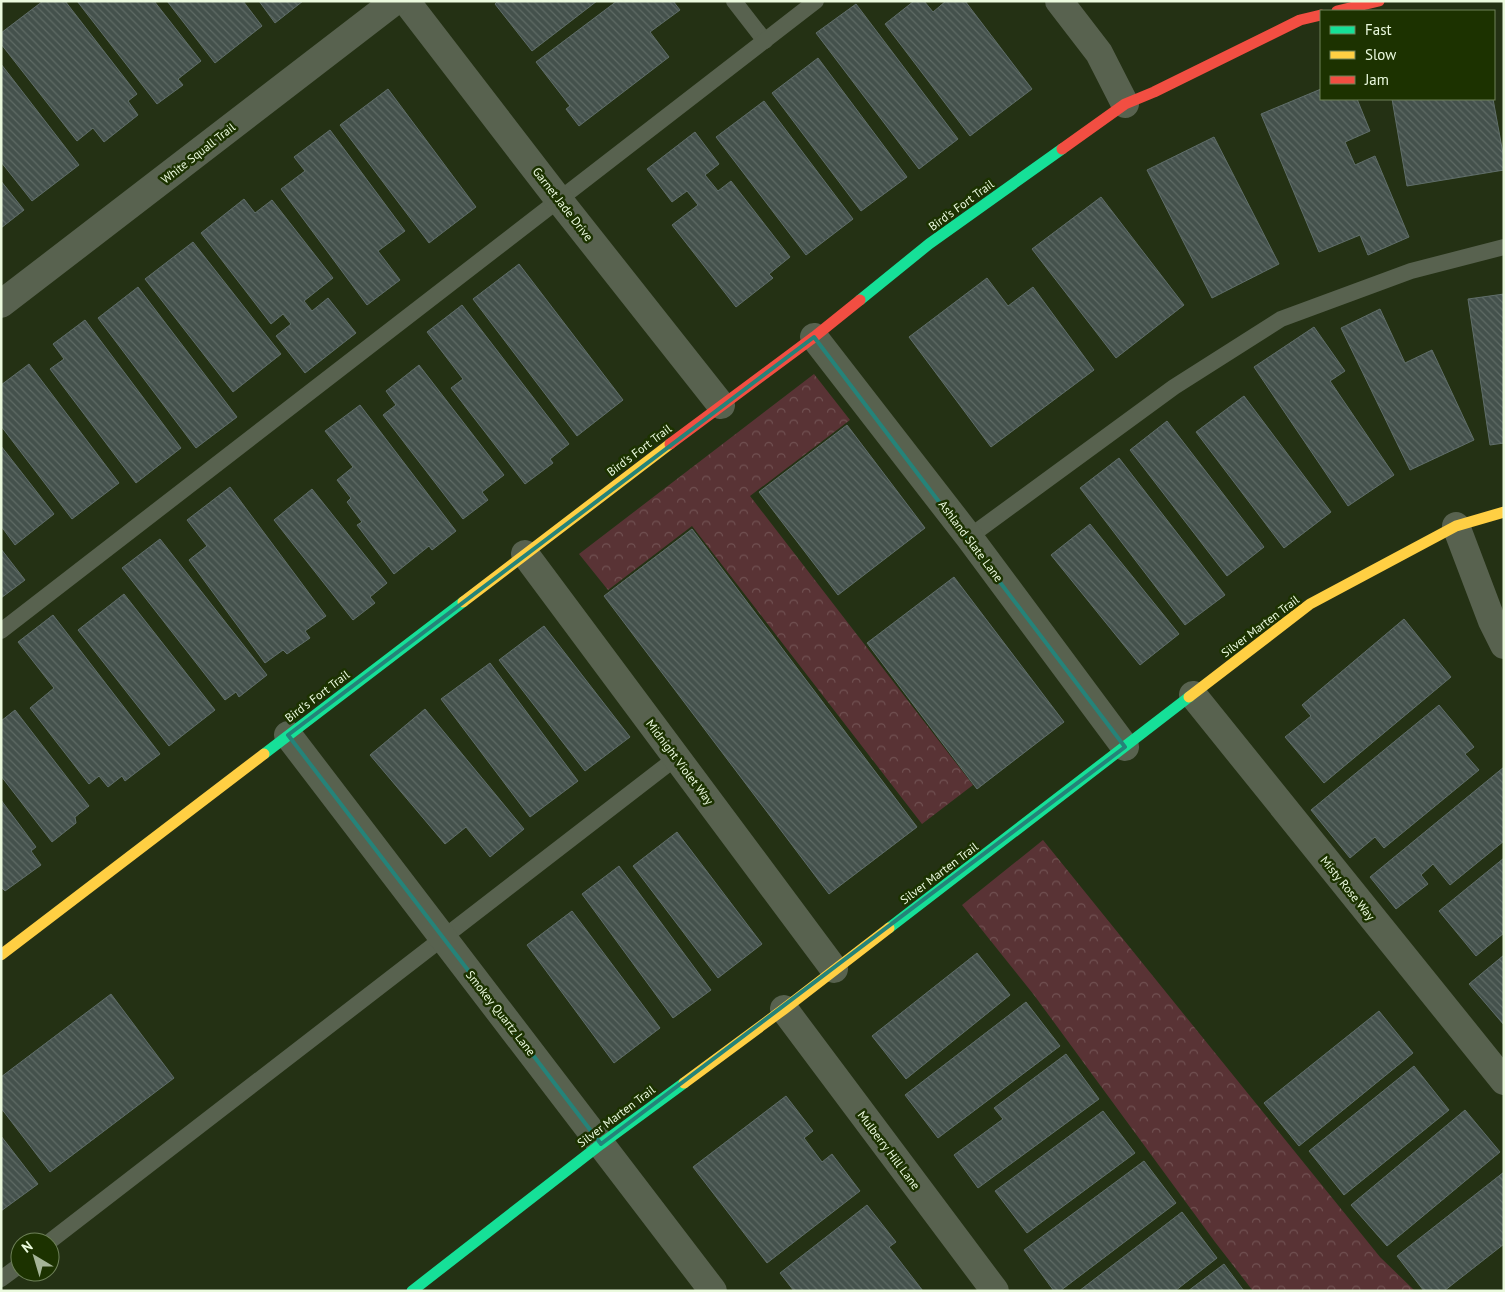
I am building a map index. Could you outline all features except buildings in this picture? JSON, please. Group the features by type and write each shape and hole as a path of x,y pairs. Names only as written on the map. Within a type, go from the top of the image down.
{"street":[{"name":"White Squall Trail","path":"1,304 395,1"},
{"name":"Garnet Jade Drive","path":"406,1 559,200 721,405"},
{"path":"1059,1 1099,53 1125,104"},
{"path":"1341,10 1379,1"},
{"name":"Bird's Fort Trail","path":"1,955 721,405 814,337 929,244 1125,104 1154,92 1300,20 1320,15"},
{"name":"Ashland Slate Lane","path":"814,337 969,537 1125,748"},
{"name":"Silver Marten Trail","path":"422,1288 601,1144 784,1009 1310,604 1456,526 1504,512"},
{"path":"1456,526 1492,621 1504,644"},
{"name":"Midnight Violet Way","path":"525,554 834,969"},
{"name":"Misty Rose Way","path":"1193,695 1504,1081"},
{"name":"Smokey Quartz Lane","path":"288,735 713,1291"},
{"name":"Mulberry Hill Lane","path":"784,1009 995,1291"}],"lane":[{"path":"734,1 765,41"},
{"path":"1,631 816,1"},
{"path":"969,537 1174,386 1282,319 1411,270 1504,247"},
{"path":"60,1234 676,758"}],"highlighted area":[{"path":"814,337 1125,747 601,1144 288,735"}],"green space":[{"path":"814,374 850,420 750,496 973,785 922,824 692,526 608,590 579,554"},
{"path":"1043,840 1380,1257 1415,1291 1253,1291 1034,995 962,905"}],"traffic: fast":[{"path":"860,300 929,244 1062,149"},
{"path":"264,754 463,602"},
{"path":"889,928 1189,697"},
{"path":"412,1291 601,1144 684,1083"}],"traffic: slow":[{"path":"463,602 670,444"},
{"path":"1189,697 1310,604 1456,526 1504,512"},
{"path":"1,955 264,754"},
{"path":"684,1083 889,928"}],"traffic: jam":[{"path":"1341,10 1379,1"},
{"path":"1062,149 1125,104 1154,92 1300,20 1320,15"},
{"path":"670,444 814,337 860,300"}]}
